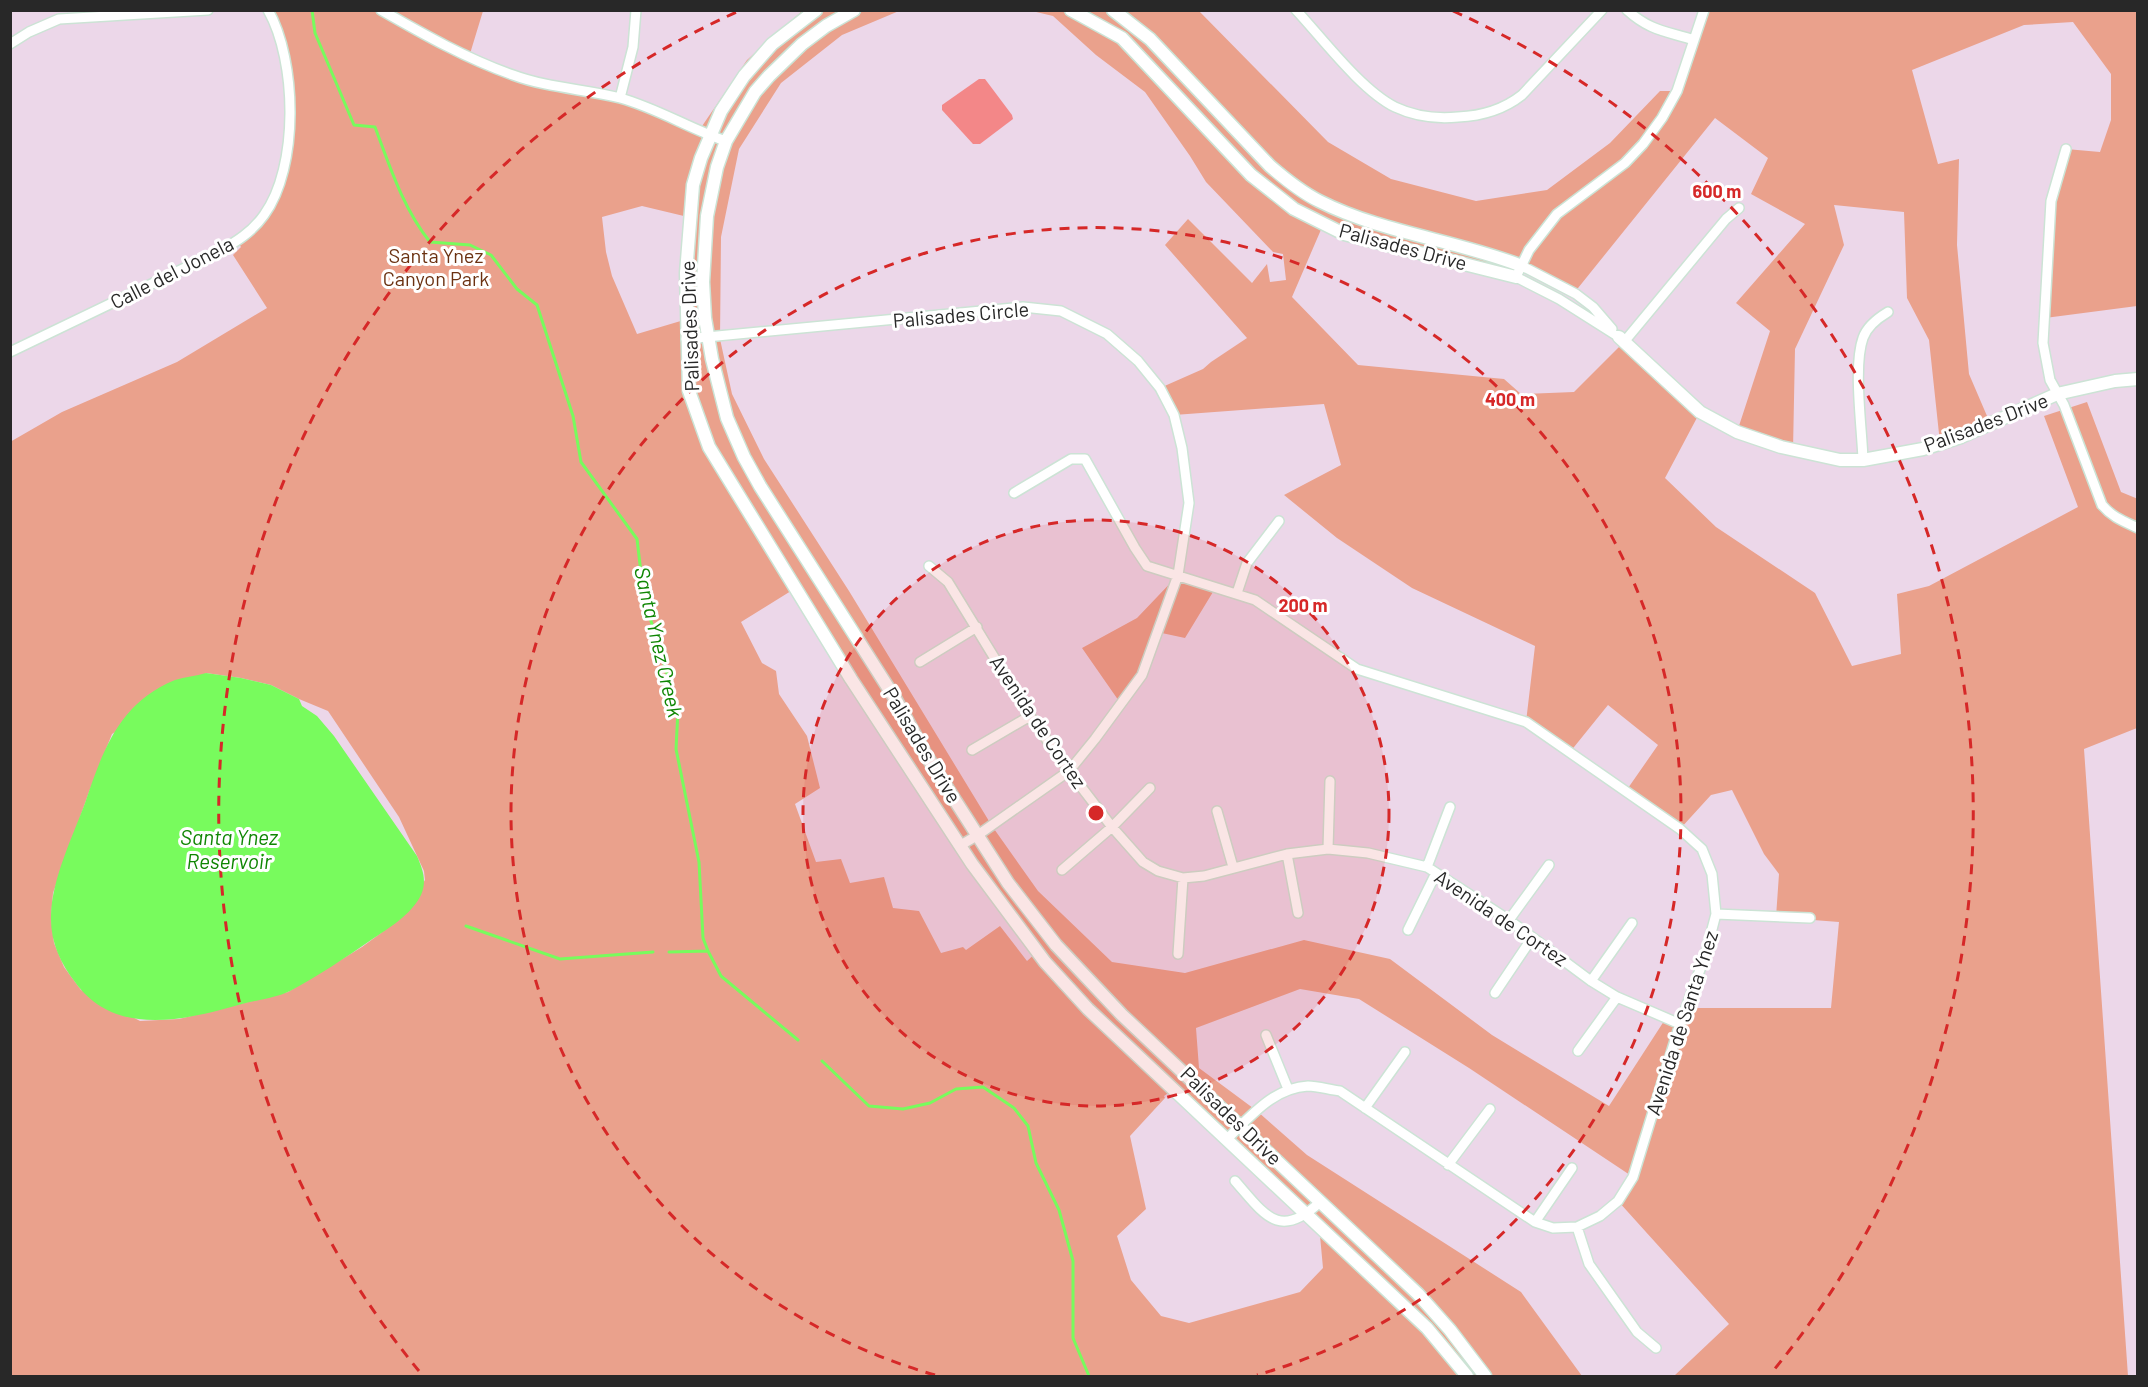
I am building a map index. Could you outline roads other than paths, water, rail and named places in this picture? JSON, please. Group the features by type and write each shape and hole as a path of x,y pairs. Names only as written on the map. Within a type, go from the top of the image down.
{"street":[{"path":"10,44 28,32 59,19 207,10"},
{"name":"Calle del Jonela","path":"10,352 218,252 254,228 266,213 284,173 290,135 289,96 283,51 268,10"},
{"path":"381,10 512,75 552,86 620,98 726,141"},
{"path":"620,98 633,47 636,10"},
{"name":"Palisades Drive","path":"816,10 781,37 758,60 732,94 700,158 693,185 686,273 689,391 709,447 845,669 972,864 1042,958 1088,1009 1427,1328 1467,1377"},
{"name":"Palisades Drive","path":"854,10 826,26 802,44 769,76 746,107 726,141 717,167 707,216 703,282 705,318 719,393 744,457 789,533 896,700 926,755 1008,883 1056,945 1122,1015 1432,1308 1485,1377"},
{"name":"Palisades Drive","path":"1071,10 1122,38 1251,175 1294,209 1344,234 1519,271"},
{"name":"Palisades Drive","path":"1113,10 1150,39 1270,166 1290,183 1317,201 1346,214 1486,253 1519,271 1575,294 1593,307 1622,340 1700,412 1737,432 1809,454 1840,460 1863,460 1897,455 1961,436 2057,394 2115,381 2138,379"},
{"path":"1296,10 1365,85 1379,96 1395,107 1419,115 1445,118 1471,117 1510,104 1522,95 1602,10"},
{"path":"1627,10 1653,29 1694,40"},
{"path":"1519,271 1529,250 1557,214 1625,163 1643,144 1662,118 1677,92 1704,10"},
{"path":"2066,149 2051,201 2043,343 2050,380 2064,405 2102,505 2109,514 2138,528"},
{"path":"1622,340 1726,219 1739,208"},
{"name":"Palisades Circle","path":"686,339 1023,308 1061,311 1107,334 1138,361 1160,388 1174,415 1182,448 1189,503 1178,575 1142,675 1095,740 1069,771 961,845"},
{"path":"1863,460 1858,361 1862,339 1867,328 1888,312"},
{"name":"Avenida de Santa Ynez","path":"1014,493 1071,459 1085,459 1147,566 1256,600 1357,669 1526,722 1680,829 1702,849 1712,874 1716,914 1705,956 1680,1024 1633,1177 1618,1201 1600,1216 1577,1227 1553,1228 1535,1222 1340,1091 1309,1086 1288,1089 1269,1099 1227,1139"},
{"path":"1237,593 1247,563 1279,521"},
{"name":"Avenida de Cortez","path":"929,566 948,582 1029,716 1112,827 1143,862 1158,871 1183,878 1204,876 1287,854 1328,849 1368,853 1427,867 1509,920 1591,981 1617,997 1680,1024"},
{"path":"920,662 977,627"},
{"path":"972,750 1029,716"},
{"path":"1328,849 1330,781"},
{"path":"1062,870 1112,827 1150,788"},
{"path":"1427,867 1450,807"},
{"path":"1217,811 1233,867"},
{"path":"1287,854 1298,913"},
{"path":"1509,920 1550,865"},
{"path":"1408,930 1436,873"},
{"path":"1178,954 1183,878"},
{"path":"1716,914 1810,918"},
{"path":"1591,981 1632,923"},
{"path":"1495,993 1532,938"},
{"path":"1042,958 1056,945"},
{"path":"1578,1051 1617,997"},
{"path":"1266,1035 1288,1089"},
{"path":"1365,1108 1405,1052"},
{"path":"1448,1165 1490,1109"},
{"path":"1535,1222 1572,1168"},
{"path":"1234,1181 1269,1218 1279,1222 1307,1214 1320,1202"},
{"path":"1577,1227 1589,1264 1637,1332 1656,1347"}],"water":[{"name":"Santa Ynez Reservoir","path":"206,673 271,685 299,699 302,706 317,716 334,736 417,856 424,876 423,890 412,909 392,926 331,967 285,993 175,1019 131,1018 110,1011 91,1000 65,967 52,934 51,915 55,887 99,765 116,730 140,701 156,690 175,680"}],"waterway":[{"name":"Santa Ynez Creek","path":"312,10 315,33 354,125 375,127 405,201 430,242 470,245 491,255 517,289 537,305 573,416 581,462 637,539 644,598 678,710 676,749 699,862 703,938 721,976 798,1040"},
{"path":"466,926 560,959 653,952"},
{"path":"669,952 708,951"},
{"name":"Santa Ynez Creek","path":"822,1061 869,1106 903,1109 930,1103 956,1089 983,1087 1014,1108 1028,1126 1036,1163 1059,1210 1073,1261 1073,1338 1089,1376"}],"park label":[{"name":"Santa Ynez Canyon Park","path":"436,268"}]}
